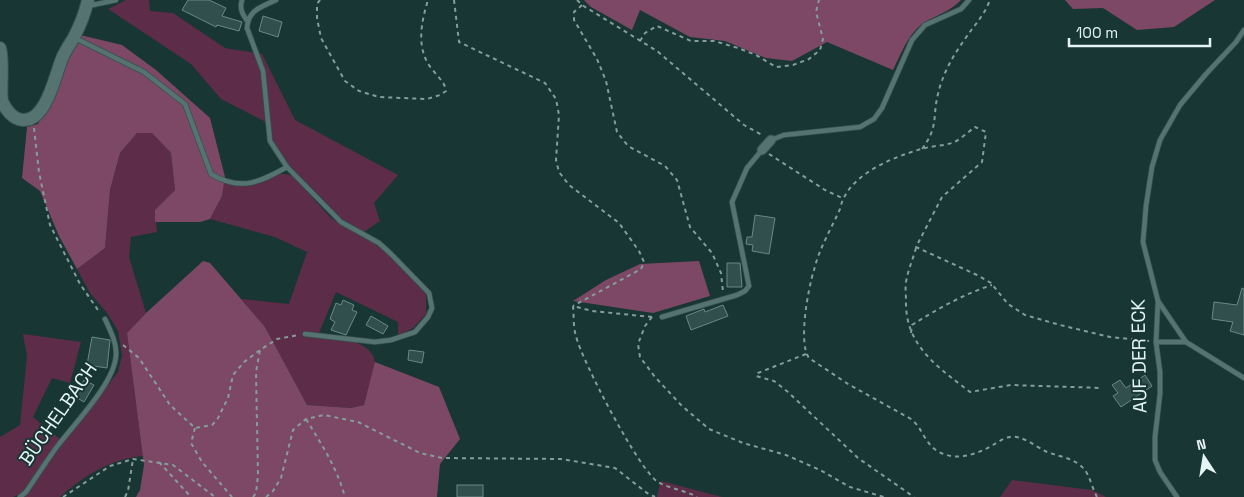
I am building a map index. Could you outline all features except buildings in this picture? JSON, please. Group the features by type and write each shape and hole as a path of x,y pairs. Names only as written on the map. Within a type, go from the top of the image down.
{"street":[{"path":"0,48 2,55 1,99 9,113 18,120 30,120 39,114 46,102 63,54 74,37 87,3"},
{"path":"762,150 771,140"}],"lane":[{"path":"87,3 116,0"},
{"path":"242,0 240,5 243,15 248,22"},
{"path":"276,0 252,12 247,28 263,72 270,141 288,167 341,222 379,244 430,293 432,308 428,317 415,332 390,340 375,342 305,334"},
{"path":"771,140 784,135 860,127 874,119 882,108 912,40 925,25 961,9 969,0"},
{"name":"AUF DER ECK","path":"1177,497 1160,472 1155,460 1155,437 1160,394 1160,372 1156,342 1158,301 1143,242 1146,206 1152,167 1160,140 1180,105 1236,42 1244,30"},
{"path":"74,37 144,72 185,104 211,174 238,184 255,183 288,167"},
{"path":"662,317 737,295 745,291 749,286 732,202 747,168 762,150"},
{"path":"1158,301 1186,342 1244,378"},
{"name":"BÜCHELBACH","path":"20,497 26,492 112,373 116,356 114,338 105,319"},
{"path":"1156,342 1186,342"}],"path":[{"path":"320,0 317,4 317,18 321,38 345,81 359,91 379,97 427,99 446,91 446,85 430,66 424,54 420,38 422,18 428,0"},
{"path":"454,0 459,42 545,84 556,99 559,115 556,160 559,172 568,185 619,223 644,262 641,269 573,306"},
{"path":"577,0 582,5 657,51 744,125 771,140"},
{"path":"640,41 645,33 657,26 691,41 714,41 738,48 756,55 776,67 793,65 809,59 820,50 823,39 816,12 819,0"},
{"path":"922,149 934,129 938,94 952,58 984,15 990,0"},
{"path":"582,5 574,12 574,20 597,59 606,81 617,132 628,146 665,166 677,180 690,227 712,253 721,273 724,299"},
{"path":"33,118 39,172 50,225 80,284 105,319"},
{"path":"1097,497 1084,469 1076,462 1048,452 1020,438 1007,438 977,453 968,455 942,454 933,448 916,423 911,419 848,384 809,358 806,354 803,329 814,269 840,209 842,198 859,178 891,160 922,149 953,142 975,127 986,132 982,162 942,197 916,248 906,283 905,309 908,328 918,346 941,369 970,392 1011,385 1102,388"},
{"path":"762,150 825,190 842,198"},
{"path":"916,248 977,275 992,285 1008,304 1024,315 1110,337 1156,342"},
{"path":"911,333 912,325 925,317 963,297 992,285"},
{"path":"573,306 576,336 601,392 642,465 657,482 688,492 697,497"},
{"path":"573,306 592,311 652,317 645,326 638,344 640,357 682,406 709,429 743,443 786,455 820,470 850,487 884,497"},
{"path":"195,428 212,425 217,420 228,398 233,375 244,362 277,340 305,334"},
{"path":"114,338 139,358 170,405 195,428"},
{"path":"253,497 256,493 258,475 256,372 260,350"},
{"path":"806,354 758,373 756,376 774,381 858,458 914,497"},
{"path":"266,497 273,491 281,478 293,430 306,419 324,415 358,422 420,453 442,458 560,459 615,468 655,497"},
{"path":"306,419 332,461 340,478 345,497"},
{"path":"195,428 191,443 202,462 232,497"},
{"path":"124,497 128,491 133,459"},
{"path":"64,497 110,466 133,459 173,465 215,497"},
{"path":"159,462 191,497"}],"shaded area":[{"path":"126,0 149,0 150,11 173,13 225,48 262,54 295,120 398,175 374,203 380,221 364,232 342,219 289,165 275,145 264,121 221,99 191,64 108,9"},
{"path":"584,0 961,0 914,31 893,70 827,42 792,61 766,58 725,41 690,37 640,10 632,30 591,7"},
{"path":"1065,0 1215,0 1174,27 1137,30 1103,8 1073,9"},
{"path":"80,35 122,45 156,70 210,118 225,177 222,196 210,219 200,222 155,222 155,210 175,190 171,153 152,133 137,133 120,153 110,190 105,248 77,269 59,236 40,191 22,178 27,127 38,124"},
{"path":"137,133 152,133 171,153 175,190 155,210 157,232 131,237 129,257 146,313 127,333 143,456 119,461 98,470 78,482 60,497 24,497 118,372 122,355 118,331 107,313 90,293 77,269 105,248 110,190 120,153"},
{"path":"279,174 293,176 330,217 374,243 389,255 426,294 426,314 413,328 398,336 398,322 336,292 319,333 353,341 368,350 373,356 375,366 364,405 351,408 307,405 265,327 241,299 289,304 307,252 275,237 210,219 222,196 224,181 240,185 253,185"},
{"path":"203,261 210,263 265,327 307,405 351,408 364,405 375,362 439,387 460,439 440,464 437,497 136,497 140,490 144,465 127,333"},
{"path":"699,261 710,296 653,313 573,301 606,280 640,264"},
{"path":"23,334 81,342 70,383 52,378 33,417 60,439 21,494 13,497 0,497 0,437 20,425 27,356"},
{"path":"1012,480 1092,490 1106,497 1000,497"},
{"path":"661,481 722,497 657,497"}]}
